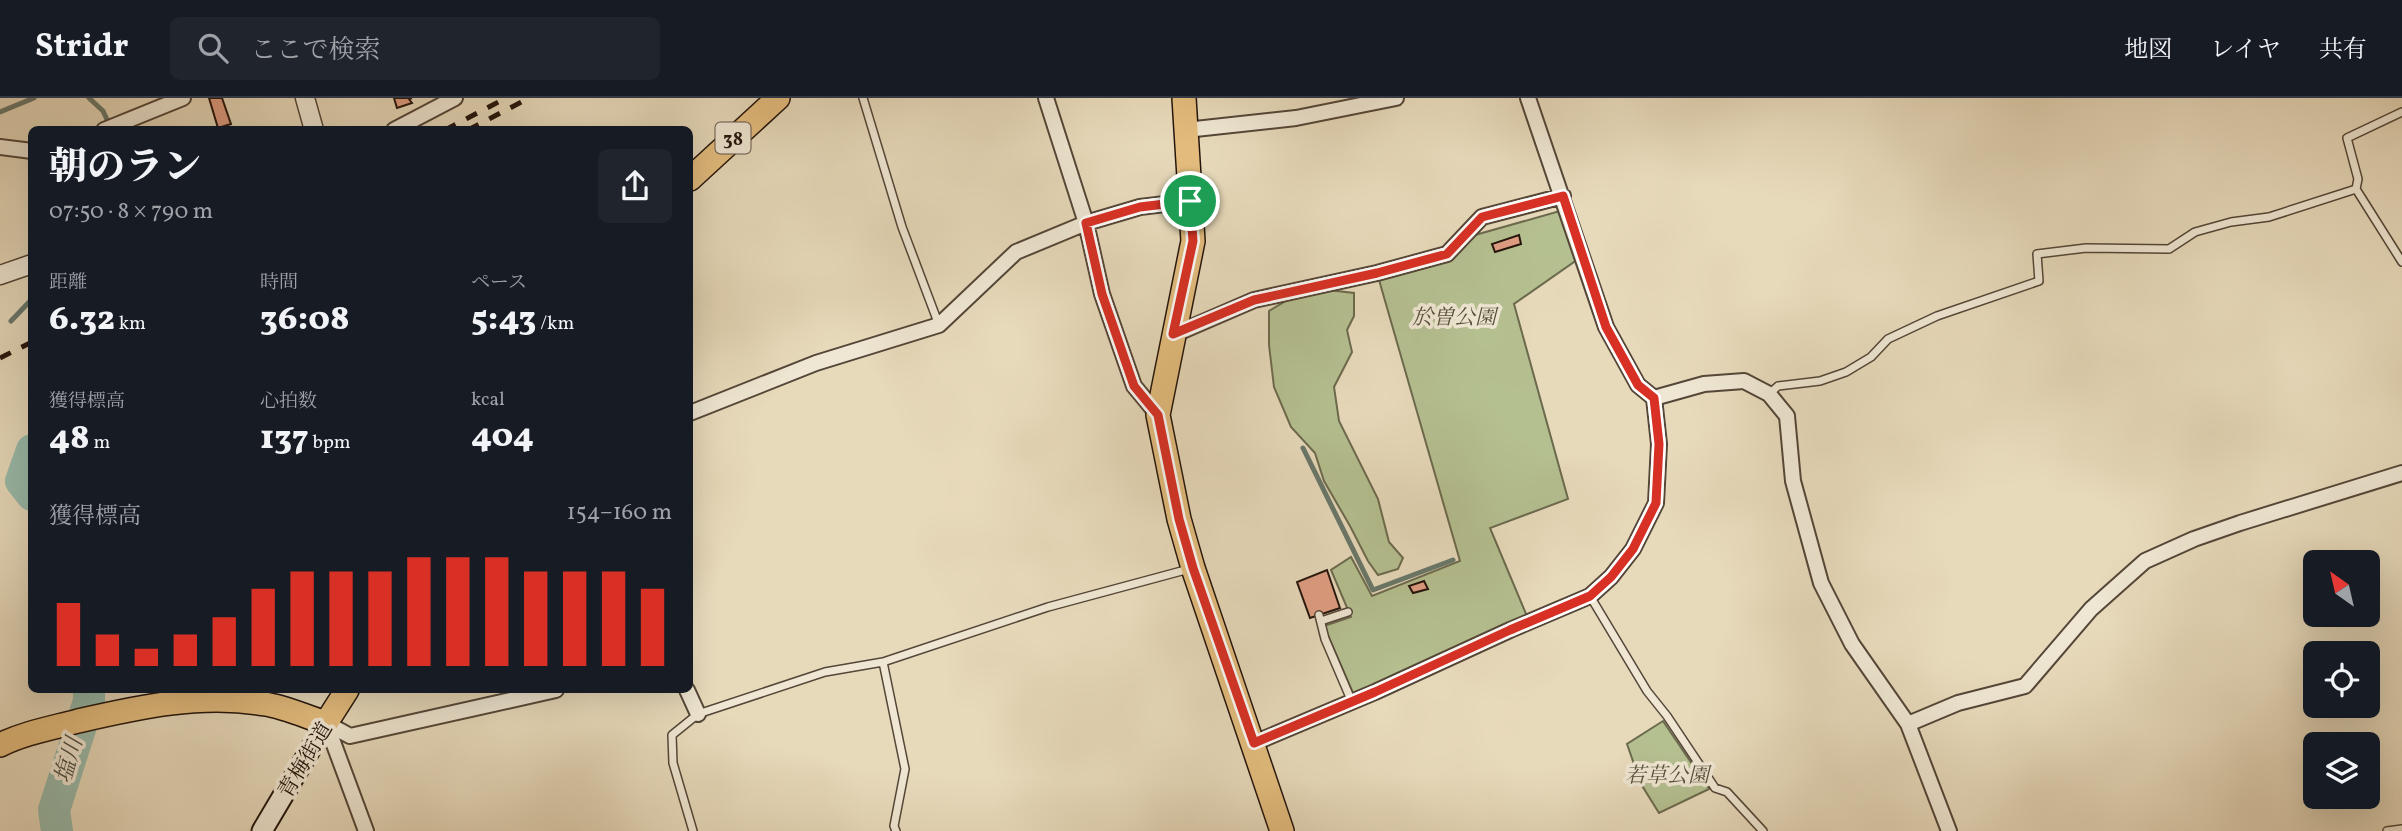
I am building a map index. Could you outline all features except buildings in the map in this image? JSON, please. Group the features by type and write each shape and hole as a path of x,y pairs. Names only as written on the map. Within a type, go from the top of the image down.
{"main road":[{"name":"38","path":"693,176 778,98"},
{"path":"1184,98 1193,241 1158,415 1179,519 1193,568 1282,831"},
{"name":"青梅街道","path":"262,831 346,693"},
{"path":"0,745 52,727 130,709 192,699 265,704 327,723"}],"street":[{"path":"114,126 183,98"},
{"path":"305,98 313,126"},
{"path":"402,126 455,98"},
{"path":"1046,98 1086,223 1102,294 1134,386 1158,415"},
{"path":"1186,130 1296,118 1396,98"},
{"path":"1254,743 1590,596 1611,577 1633,549 1656,503 1659,444 1654,398 1638,385 1606,327 1528,98"},
{"path":"0,147 28,150"},
{"path":"1173,334 1254,300 1377,273 1447,254 1482,217 1563,196"},
{"path":"693,412 816,363 939,325 1016,251 1086,223 1140,207 1190,201"},
{"path":"7,273 28,265"},
{"path":"1654,398 1704,384 1744,381 1769,394 1787,416 1793,481 1821,583 1852,644 1908,724 1949,831"},
{"path":"1908,724 1958,703 2025,686 2091,609 2145,561 2194,539 2240,523 2402,473"},
{"path":"327,723 350,736 543,693"},
{"path":"688,693 698,714"},
{"path":"327,723 366,831"}],"lane":[{"path":"863,98 902,227 939,325"},
{"path":"2402,112 2347,138 2358,179 2356,189 2402,262"},
{"path":"1769,394 1778,386 1820,381 1846,372 1871,357 1888,339 1937,316 2039,281 2037,254 2086,248 2169,249 2195,232 2231,222 2269,217 2356,189"},
{"path":"693,831 673,762 672,734 698,714 825,672 883,662 1048,607 1193,568"},
{"path":"1590,596 1647,691 1715,788 1727,792 1763,831"},
{"path":"1348,612 1320,618 1325,639 1352,702"},
{"path":"883,662 905,769 894,825 896,831"},
{"path":"2387,831 2402,829"}],"green space":[{"name":"於曽公園","path":"1567,209 1581,257 1514,304 1568,499 1490,528 1529,621 1356,700 1324,626 1351,617 1331,570 1351,557 1372,596 1460,561 1377,273 1447,254 1461,239"},
{"path":"1328,290 1354,293 1354,316 1347,330 1352,352 1334,387 1339,421 1378,499 1389,542 1403,558 1398,569 1378,575 1324,481 1315,453 1291,427 1274,387 1269,345 1269,311 1289,299"},
{"name":"若草公園","path":"1663,721 1709,789 1659,813 1641,784 1627,744"}],"waterway":[{"name":"塩川","path":"0,112 34,98"},
{"name":"塩川","path":"89,98 103,111 110,126"},
{"name":"塩川","path":"11,321 28,303"},
{"path":"1303,448 1373,590 1453,560"},
{"name":"塩川","path":"28,461 21,481 28,490"},
{"name":"塩川","path":"57,831 54,810 89,701 89,693"}],"railway":[{"path":"453,126 506,98"},
{"path":"476,126 529,98"},
{"path":"0,358 28,344"}],"route":[{"path":"1563,196 1606,327 1638,385 1654,398 1659,444 1656,503 1633,549 1611,577 1590,596 1254,743 1193,568 1179,519 1158,415 1134,386 1102,294 1086,223 1140,207 1190,201 1193,241 1173,334 1254,300 1377,273 1447,254 1482,217 1563,196"}]}
